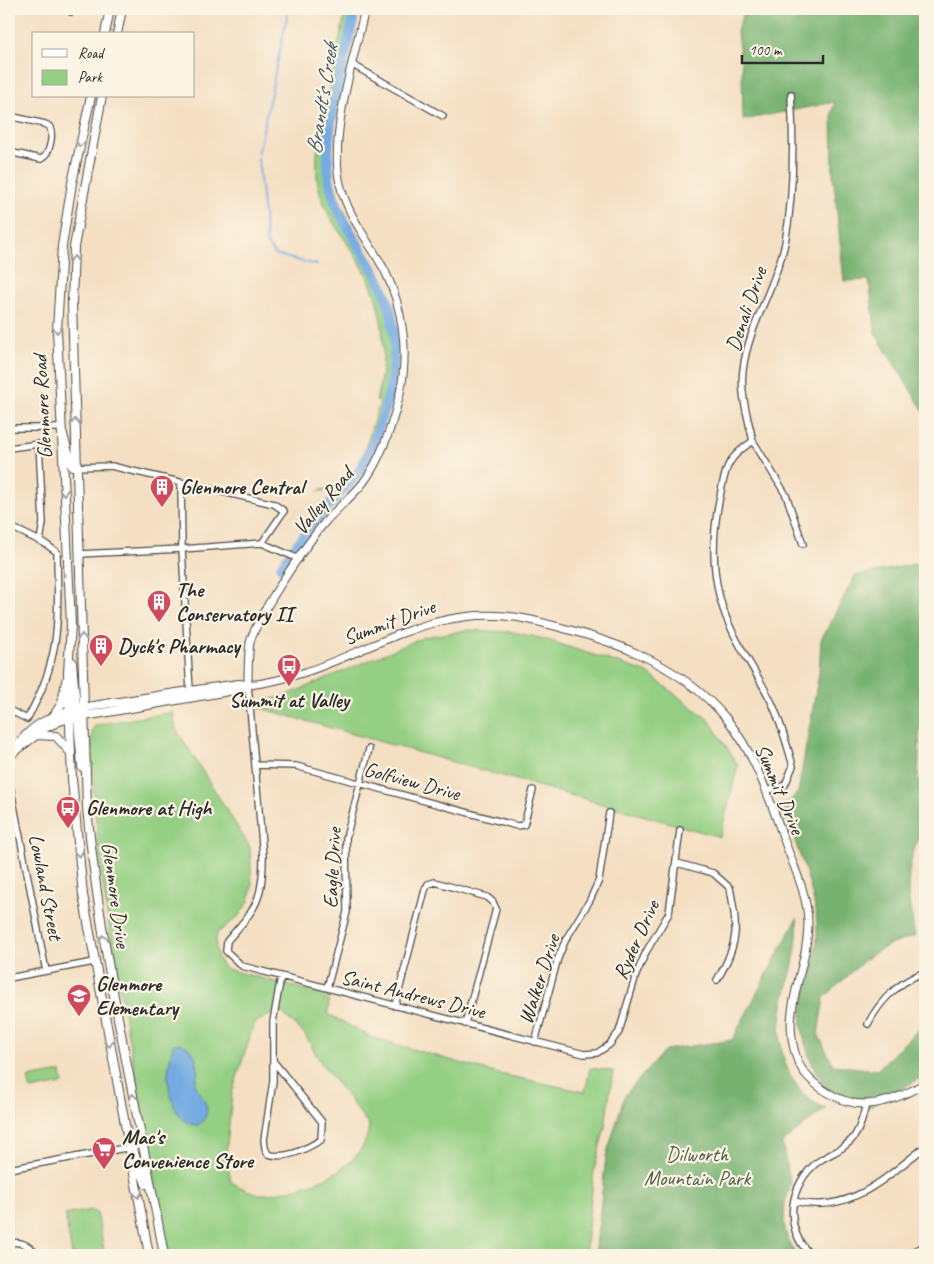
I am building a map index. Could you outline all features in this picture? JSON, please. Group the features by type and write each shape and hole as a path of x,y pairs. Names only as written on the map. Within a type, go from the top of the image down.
{"main road":[{"path":"105,32 110,9"},
{"path":"117,32 122,9"},
{"name":"Glenmore Road","path":"78,713 68,672 71,625 60,428 57,330 62,246 72,183 90,98"},
{"name":"Glenmore Road","path":"78,713 84,686 72,331 74,246 84,184 102,98"},
{"path":"60,428 66,440 76,487"},
{"path":"71,625 76,706 87,808"},
{"path":"53,718 62,703 68,672"},
{"name":"Summit Drive","path":"107,708 190,691 239,684 248,685"},
{"name":"Summit Drive","path":"78,713 240,689 248,685"},
{"path":"84,686 94,700 107,708 86,729"},
{"path":"16,749 22,738 53,718 78,713"},
{"path":"9,756 34,736 78,713"},
{"name":"Glenmore Drive","path":"78,713 86,729 87,808 93,876 164,1255"},
{"name":"Glenmore Drive","path":"78,713 71,753 81,876 94,962 149,1255"},
{"path":"34,736 56,736 71,753"},
{"path":"130,1147 141,1169 157,1217"}],"street":[{"name":"Valley Road","path":"226,951 227,941 246,921 258,900 263,880 263,856 248,685 250,642 259,621 299,559 326,521 363,483 379,456 400,394 404,372 405,355 400,312 385,271 354,222 340,183 337,158 338,136 365,9"},
{"path":"353,65 443,116"},
{"name":"Denali Drive","path":"791,94 794,157 785,242 776,276 751,339 743,369 743,399 753,441 786,495 803,544"},
{"path":"9,116 45,124 51,128 52,132 48,153 40,159 9,152"},
{"path":"9,428 60,428"},
{"path":"753,441 736,452 726,466 712,554 718,594 729,625 772,702 794,766 785,785 767,791"},
{"path":"9,448 39,444 43,523 42,542"},
{"path":"76,467 111,466 274,504 284,512 262,543"},
{"path":"181,483 182,549 190,691"},
{"path":"9,526 42,542 57,552 57,640 42,693 27,719 9,710"},
{"path":"79,554 262,543 299,559"},
{"name":"Summit Drive","path":"248,685 286,678 326,665 393,634 424,624 456,618 493,615 529,620 629,649 668,667 696,688 726,719 750,756 767,791 802,892 808,919 807,943 791,1012 790,1036 798,1063 812,1082 838,1098 866,1104 890,1099 925,1083"},
{"name":"Eagle Drive","path":"326,988 347,912 346,838 369,749"},
{"name":"Golfview Drive","path":"255,765 296,766 518,826 524,825 533,790"},
{"name":"Lowland Street","path":"9,780 46,971"},
{"name":"Walker Drive","path":"535,1042 558,958 566,939 590,900 599,880 609,813"},
{"name":"Ryder Drive","path":"597,1053 609,1045 618,1032 636,975 646,952 669,912 678,863 680,830"},
{"path":"678,863 713,873 730,888 736,937 728,960 717,980"},
{"path":"395,1006 425,890 428,884 435,882 487,897 493,902 496,909 465,1024"},
{"name":"Saint Andrews Drive","path":"226,951 242,966 535,1042 584,1054 597,1053"},
{"path":"9,978 94,962"},
{"path":"868,1024 876,1008 904,982 925,972"},
{"path":"274,1062 322,1122 323,1133 321,1140 300,1151 277,1157 268,1154 264,1140 274,1062 272,1044 273,1022 281,976"},
{"path":"811,1255 800,1245 792,1221 794,1201 801,1178 819,1162 840,1151 854,1138 862,1121 866,1104"},
{"path":"9,1169 142,1145"},
{"path":"794,1201 808,1205 826,1205 865,1193 925,1147"},
{"path":"9,1243 27,1244 38,1255"},
{"path":"905,1255 925,1246"}],"green space":[{"path":"346,9 358,9 335,113 331,155 332,173 340,200 352,226 374,263 388,296 397,334 396,372 393,391 375,447 355,484 349,491 317,491 342,485 355,472 363,455 380,402 376,400 383,363 382,327 373,291 357,258 339,232 324,205 318,185 317,150"},
{"path":"744,9 925,9 925,413 876,335 869,280 844,281 833,173 832,111 835,102 743,120 742,69 737,32"},
{"path":"925,562 925,711 920,723 918,779 925,784 925,826 913,851 909,872 908,895 915,936 889,945 868,957 824,998 818,1034 833,1065 877,1070 925,1023 925,1075 870,1107 838,1096 827,1088 814,1069 805,1044 801,1020 816,947 817,925 809,881 783,808 798,792 819,673 821,640 855,576"},
{"path":"467,630 513,632 544,639 646,672 709,720 738,765 720,837 260,708 262,701 287,695 424,637"},
{"path":"173,712 176,729 250,847 252,885 249,901 238,917 217,933 217,953 222,965 226,969 322,994 329,1001 328,1014 371,1037 495,1073 585,1092 590,1068 613,1071 605,1126 594,1170 585,1255 167,1255 114,959 103,883 98,845 93,769 92,730 96,725","holes":["281,1012 304,1033 321,1063 369,1125 366,1139 351,1161 341,1169 315,1182 281,1192 264,1194 246,1190 231,1182 226,1156 232,1093 254,1024 265,1017"]},
{"name":"Dilworth Mountain Park","path":"797,918 797,939 781,1018 780,1037 784,1057 795,1083 811,1100 826,1108 782,1143 791,1185 785,1203 784,1224 788,1241 796,1255 595,1255 606,1156 625,1095 665,1050 732,1040"},
{"path":"61,1072 63,1084 31,1090 28,1078"},
{"path":"91,1210 97,1213 105,1255 72,1255 65,1215"}],"water":[{"path":"179,1043 190,1050 196,1059 195,1084 207,1110 203,1120 198,1125 185,1121 180,1116 171,1094 168,1080 169,1067 173,1045"}],"waterway":[{"name":"Brandt's Creek","path":"353,20 355,9"},
{"path":"258,154 288,12"},
{"name":"Brandt's Creek","path":"281,567 304,535 364,464 383,414 393,368 392,322 387,300 378,278 338,209 330,184 328,145 334,102 353,20"},
{"path":"258,158 267,245 276,255 317,265"}],"place":[{"name":"Glenmore Central","path":"162,508"},
{"name":"The Conservatory II","path":"159,623"},
{"name":"Dyck's Pharmacy","path":"101,667"},
{"name":"Summit at Valley","path":"289,687"},
{"name":"Glenmore at High","path":"68,829"},
{"name":"Glenmore Elementary","path":"79,1017"},
{"name":"Mac's Convenience Store","path":"104,1170"}]}
